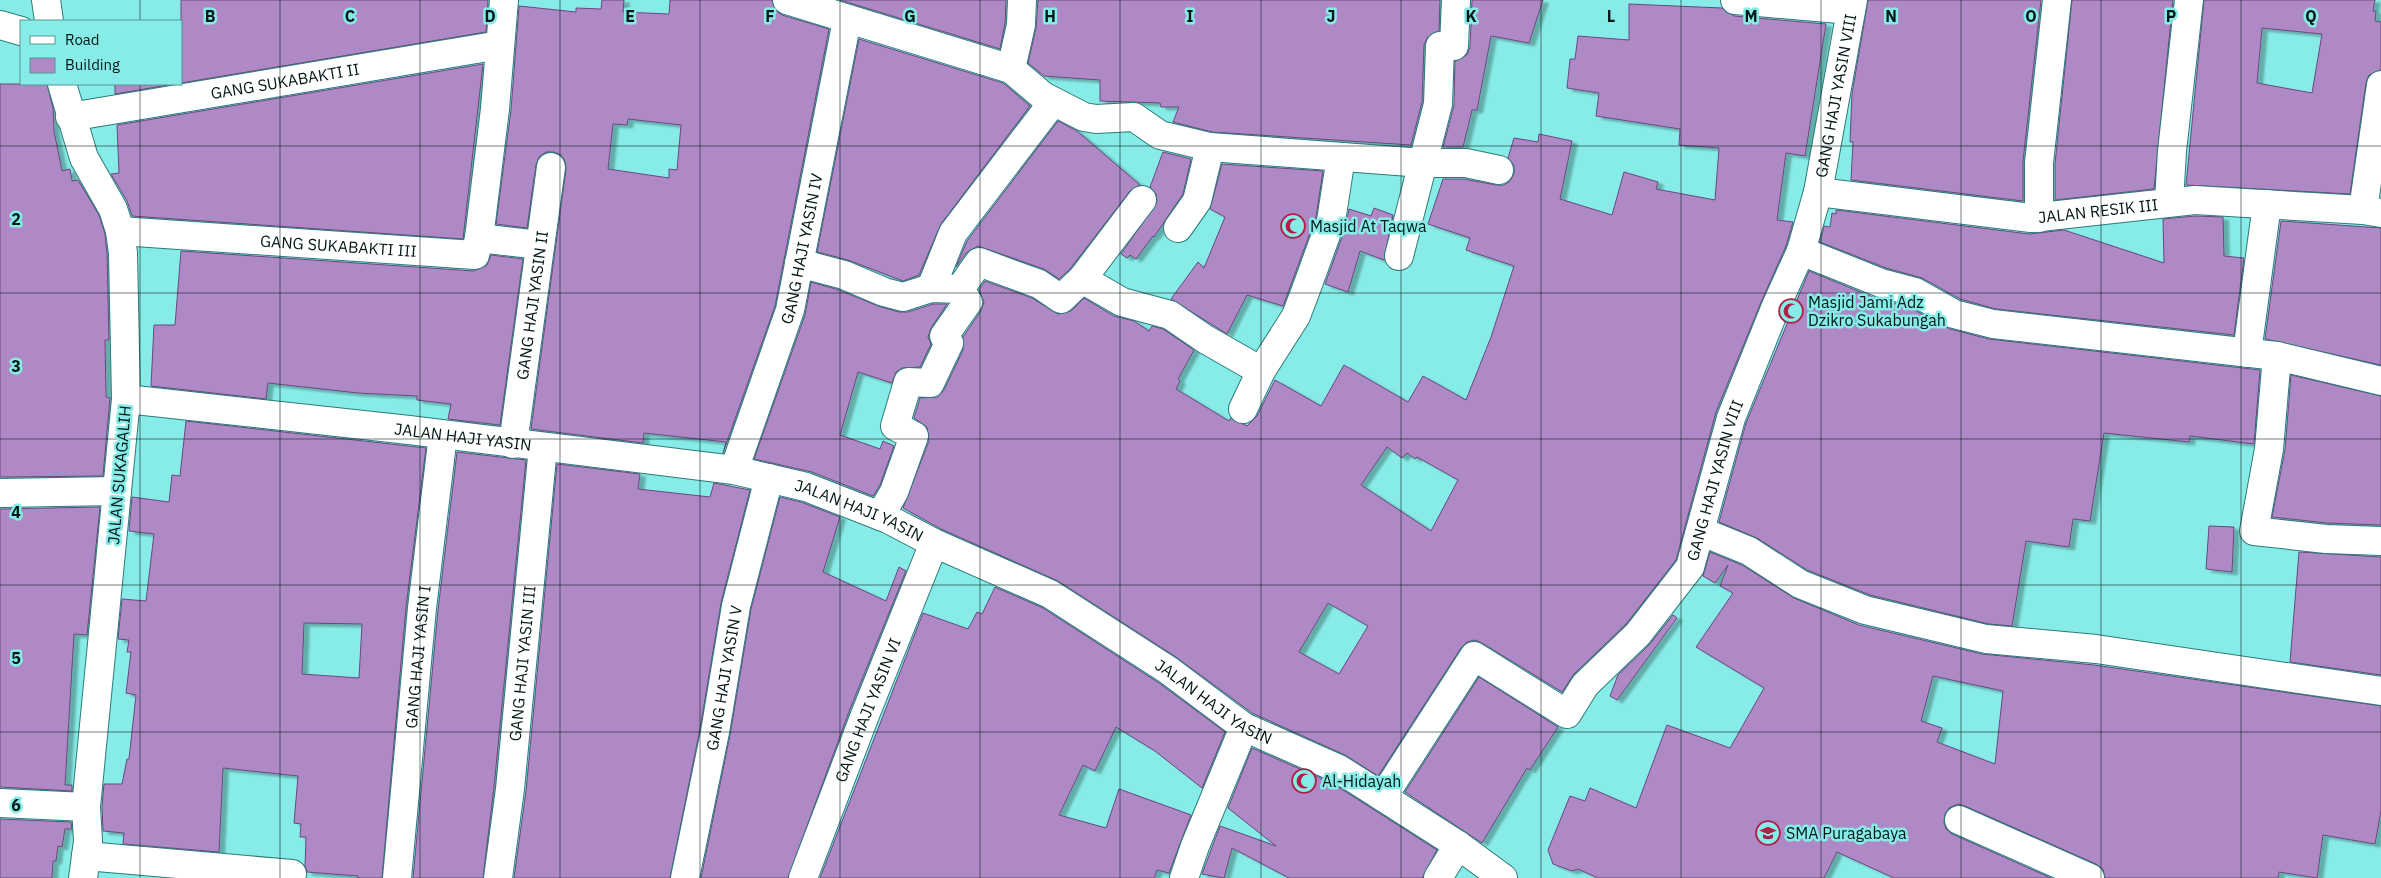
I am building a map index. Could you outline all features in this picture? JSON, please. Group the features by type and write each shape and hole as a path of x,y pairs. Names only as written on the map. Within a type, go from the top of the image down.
{"street":[{"path":"46,0 49,20"},
{"path":"504,0 478,238 540,245"},
{"path":"787,0 1011,69 1053,102 1084,117 1096,119 1134,116 1160,135 1210,146 1423,163 1466,163 1499,170"},
{"path":"1011,69 1021,25 1022,0"},
{"path":"1399,256 1438,104 1440,46 1454,46 1456,0"},
{"path":"1735,0 1852,5"},
{"path":"2039,218 2039,163 2057,0"},
{"path":"2169,202 2172,151 2189,0"},
{"name":"GANG HAJI YASIN VIII","path":"1383,798 1474,656 1568,714 1584,685 1638,634 1690,567 1732,418 1776,306 1801,251 1818,192 1852,5"},
{"name":"GANG HAJI YASIN IV","path":"734,470 790,310 847,20"},
{"path":"0,25 20,30"},
{"name":"GANG SUKABAKTI II","path":"70,117 500,45"},
{"name":"JALAN SUKAGALIH","path":"62,85 70,117 84,158 113,209 120,231 126,400 86,807 84,867"},
{"path":"2372,212 2381,85"},
{"path":"931,288 953,233 1053,102"},
{"path":"1178,228 1197,201 1210,146"},
{"path":"1243,409 1261,370 1296,316 1328,229 1341,157"},
{"name":"GANG HAJI YASIN II","path":"514,444 551,167"},
{"name":"JALAN RESIK III","path":"1818,192 2039,218 2195,200 2372,212"},
{"path":"960,289 980,262 1039,284 1061,299 1082,279 1142,200"},
{"path":"2247,353 2267,204"},
{"name":"GANG SUKABAKTI III","path":"120,231 475,255 478,238"},
{"path":"1801,251 1881,283 1915,292 1954,314 1993,324 2277,356 2381,381"},
{"path":"799,263 844,275 884,292 903,297 931,288 960,289"},
{"path":"1082,279 1122,302 1170,315 1205,339 1261,370"},
{"path":"880,516 894,492 914,436 895,426 908,382 930,383 949,342 944,336 968,302 960,289"},
{"path":"2277,356 2269,449 2254,531 2326,539 2381,540"},
{"name":"JALAN HAJI YASIN","path":"126,400 734,470 806,487 880,516 1050,594 1168,670 1244,727 1339,769 1458,845 1503,878"},
{"name":"GANG HAJI YASIN I","path":"397,878 422,608 443,435"},
{"name":"GANG HAJI YASIN III","path":"498,878 510,789 543,447"},
{"name":"GANG HAJI YASIN V","path":"684,878 715,732 736,606 769,478"},
{"path":"0,494 117,491"},
{"path":"1700,531 1749,551 1800,584 1865,610 1986,639 2096,650 2381,691"},
{"name":"GANG HAJI YASIN VI","path":"803,878 934,542"},
{"path":"1184,878 1195,846 1244,727"},
{"path":"0,803 86,807"},
{"path":"1959,820 2090,878"},
{"path":"1438,878 1458,845"},
{"path":"84,867 292,874"}],"building":[{"path":"181,0 488,0 486,32 182,83"},
{"path":"602,0 624,0 623,12 669,14 670,0 772,0 775,10 782,15 829,29 775,306 723,453 726,442 644,433 643,443 531,429 566,169 565,161 561,155 554,152 546,152 539,157 536,165 527,228 496,224 511,110 519,6 576,12 576,8 601,9","holes":["628,119 681,125 677,170 669,169 669,178 608,169 613,124 627,125"]},
{"path":"840,0 1006,0 1005,23 1000,49"},
{"path":"1038,0 1440,0 1439,31 1427,38 1424,45 1422,102 1411,145 1212,132 1173,122 1179,107 1161,107 1160,103 1100,101 1100,80 1044,76 1028,63 1036,28"},
{"path":"1472,0 1543,0 1529,43 1491,36 1477,110 1472,110 1463,147 1443,147 1454,105 1455,61 1467,55 1470,47"},
{"path":"1868,0 2041,0 2023,161 2023,201 1851,180 1853,142 1850,142 1852,94"},
{"path":"2072,0 2173,0 2154,189 2055,200 2055,164"},
{"path":"2204,0 2375,0 2373,11 2376,11 2375,21 2381,22 2381,70 2369,75 2366,83 2350,194 2186,185","holes":["2262,28 2322,34 2312,93 2257,83"]},
{"path":"1629,4 1722,8 1734,16 1826,24 1805,156 1786,153 1777,220 1793,222 1786,246 1716,412 1676,560 1626,624 1574,674 1562,692 1482,643 1475,640 1467,642 1461,648 1378,776 1345,755 1252,713 1176,657 1058,581 941,529 903,508 929,441 927,427 914,418 920,398 938,397 944,390 963,350 963,337 981,311 984,302 979,290 985,281 1032,298 1058,314 1071,311 1084,298 1114,316 1134,321 1149,331 1152,326 1163,329 1194,350 1178,379 1180,381 1176,389 1229,421 1231,418 1247,426 1257,416 1275,380 1321,406 1344,365 1408,402 1423,376 1466,400 1491,337 1514,266 1466,250 1470,238 1428,224 1443,179 1464,179 1504,185 1510,181 1514,174 1514,165 1508,158 1514,138 1538,142 1539,134 1572,141 1560,199 1612,215 1624,172 1658,182 1656,189 1715,200 1719,148 1679,145 1680,129 1596,116 1599,93 1567,88 1570,59 1575,59 1578,36 1629,40","holes":["1387,447 1402,458 1407,453 1415,459 1417,457 1458,480 1431,531 1361,485","1328,603 1368,626 1339,674 1299,652"]},
{"path":"859,39 1003,83 1030,106 941,224 919,275 903,281 848,260 817,252"},
{"path":"483,64 463,239 132,216 127,201 111,174 119,173 117,125"},
{"path":"0,84 47,85 53,108 54,131 62,171 70,169 72,181 78,180 99,215 105,234 109,340 105,340 106,397 110,398 103,476 0,477"},
{"path":"115,85 168,85 115,94"},
{"path":"1058,121 1077,131 1140,185 1130,191 1070,269 1059,279 1044,269 978,246 966,253 956,267 967,241"},
{"path":"1163,152 1191,159 1183,194 1154,237 1136,259 1130,255 1127,258 1121,254 1157,202 1156,194 1150,187"},
{"path":"1222,164 1323,171 1316,217 1283,306 1247,295 1227,334 1171,299 1198,262 1204,268 1225,217 1210,209"},
{"path":"1374,208 1393,215 1384,260 1360,251 1348,292 1325,284 1346,226 1349,209 1371,216"},
{"path":"1836,210 2029,234 2064,230 2164,263 2163,219 2195,216 2223,217 2224,256 2244,258 2234,335 1996,309 1960,299 1922,278 1886,268 1820,242 1824,226 1830,227 1832,213 1836,214"},
{"path":"2281,221 2381,228 2381,365 2265,339"},
{"path":"181,251 474,271 487,265 491,255 523,259 500,425 448,419 451,404 417,400 417,396 358,393 268,383 266,399 151,386 154,325 175,325"},
{"path":"1809,271 1875,298 1909,307 1950,329 1989,339 2260,370 2254,444 2190,436 2189,442 2104,433 2090,521 2073,519 2069,547 2026,541 2012,626 1989,624 1870,595 1807,570 1757,538 1719,522 1746,423"},
{"path":"811,282 899,312 908,312 933,304 947,304 931,328 928,337 931,344 920,367 902,368 896,372 892,383 858,372 840,435 880,449 883,441 894,446 880,485 873,496 812,472 754,459 805,315"},
{"path":"2291,375 2381,396 2381,525 2327,523 2272,517 2285,450"},
{"path":"186,421 426,448 406,607 382,878 358,878 358,876 307,872 305,866 306,837 300,837 301,824 294,823 298,776 223,768 219,852 123,844 124,833 103,831 102,807 104,784 122,784 127,759 129,759 136,695 126,693 131,652 127,652 129,640 118,639 122,599 146,601 154,534 129,531 132,497 169,502 172,475 180,476","holes":["304,623 362,624 359,678 302,674"]},
{"path":"457,452 526,460 494,787 483,878 413,878 438,610"},
{"path":"557,464 640,474 638,489 710,497 714,483 750,490 721,603 700,729 670,878 514,878 526,791"},
{"path":"780,497 801,502 840,517 823,572 886,601 899,567 906,571 850,709 788,878 701,878 730,735 751,609"},
{"path":"100,507 87,635 74,634 65,785 72,785 72,791 0,787 0,509"},
{"path":"2209,526 2234,527 2232,572 2206,569"},
{"path":"1710,552 1742,565 1794,598 1859,625 1982,654 2094,665 2381,706 2381,811 2375,844 2323,835 2317,878 2279,872 2278,878 2105,878 2103,869 2096,864 1958,804 1949,808 1945,814 1944,822 1946,829 1952,834 2051,878 1894,878 1837,852 1824,878 1598,878 1578,869 1572,871 1553,864 1548,850 1570,796 1585,801 1590,788 1636,808 1667,725 1730,748 1764,688 1696,647 1733,593 1720,586 1728,565 1715,583 1703,576","holes":["1933,676 2003,691 1995,764 1937,742 1942,728 1921,721"]},
{"path":"2299,552 2381,557 2381,675 2290,662"},
{"path":"995,587 1043,608 1159,683 1225,732 1202,788 1155,751 1116,727 1095,771 1083,765 1059,815 1106,828 1119,789 1191,815 1169,873 1157,870 1154,878 820,878 923,613 968,629 977,612 982,614"},
{"path":"1673,615 1677,618 1617,700 1610,696 1618,675 1649,645"},
{"path":"1479,677 1558,727 1530,770 1527,768 1482,843 1405,792"},
{"path":"1252,748 1332,783 1437,850 1422,878 1289,878 1232,848 1224,878 1202,874 1220,826 1276,846 1228,808"},
{"path":"0,819 71,822 72,829 65,829 62,847 58,846 56,861 53,861 52,878 0,878"}],"place":[{"name":"Masjid At Taqwa","path":"1293,226"},
{"name":"Masjid Jami Adz Dzikro Sukabungah","path":"1791,311"},
{"name":"Al-Hidayah","path":"1304,781"},
{"name":"SMA Puragabaya","path":"1768,833"}]}
